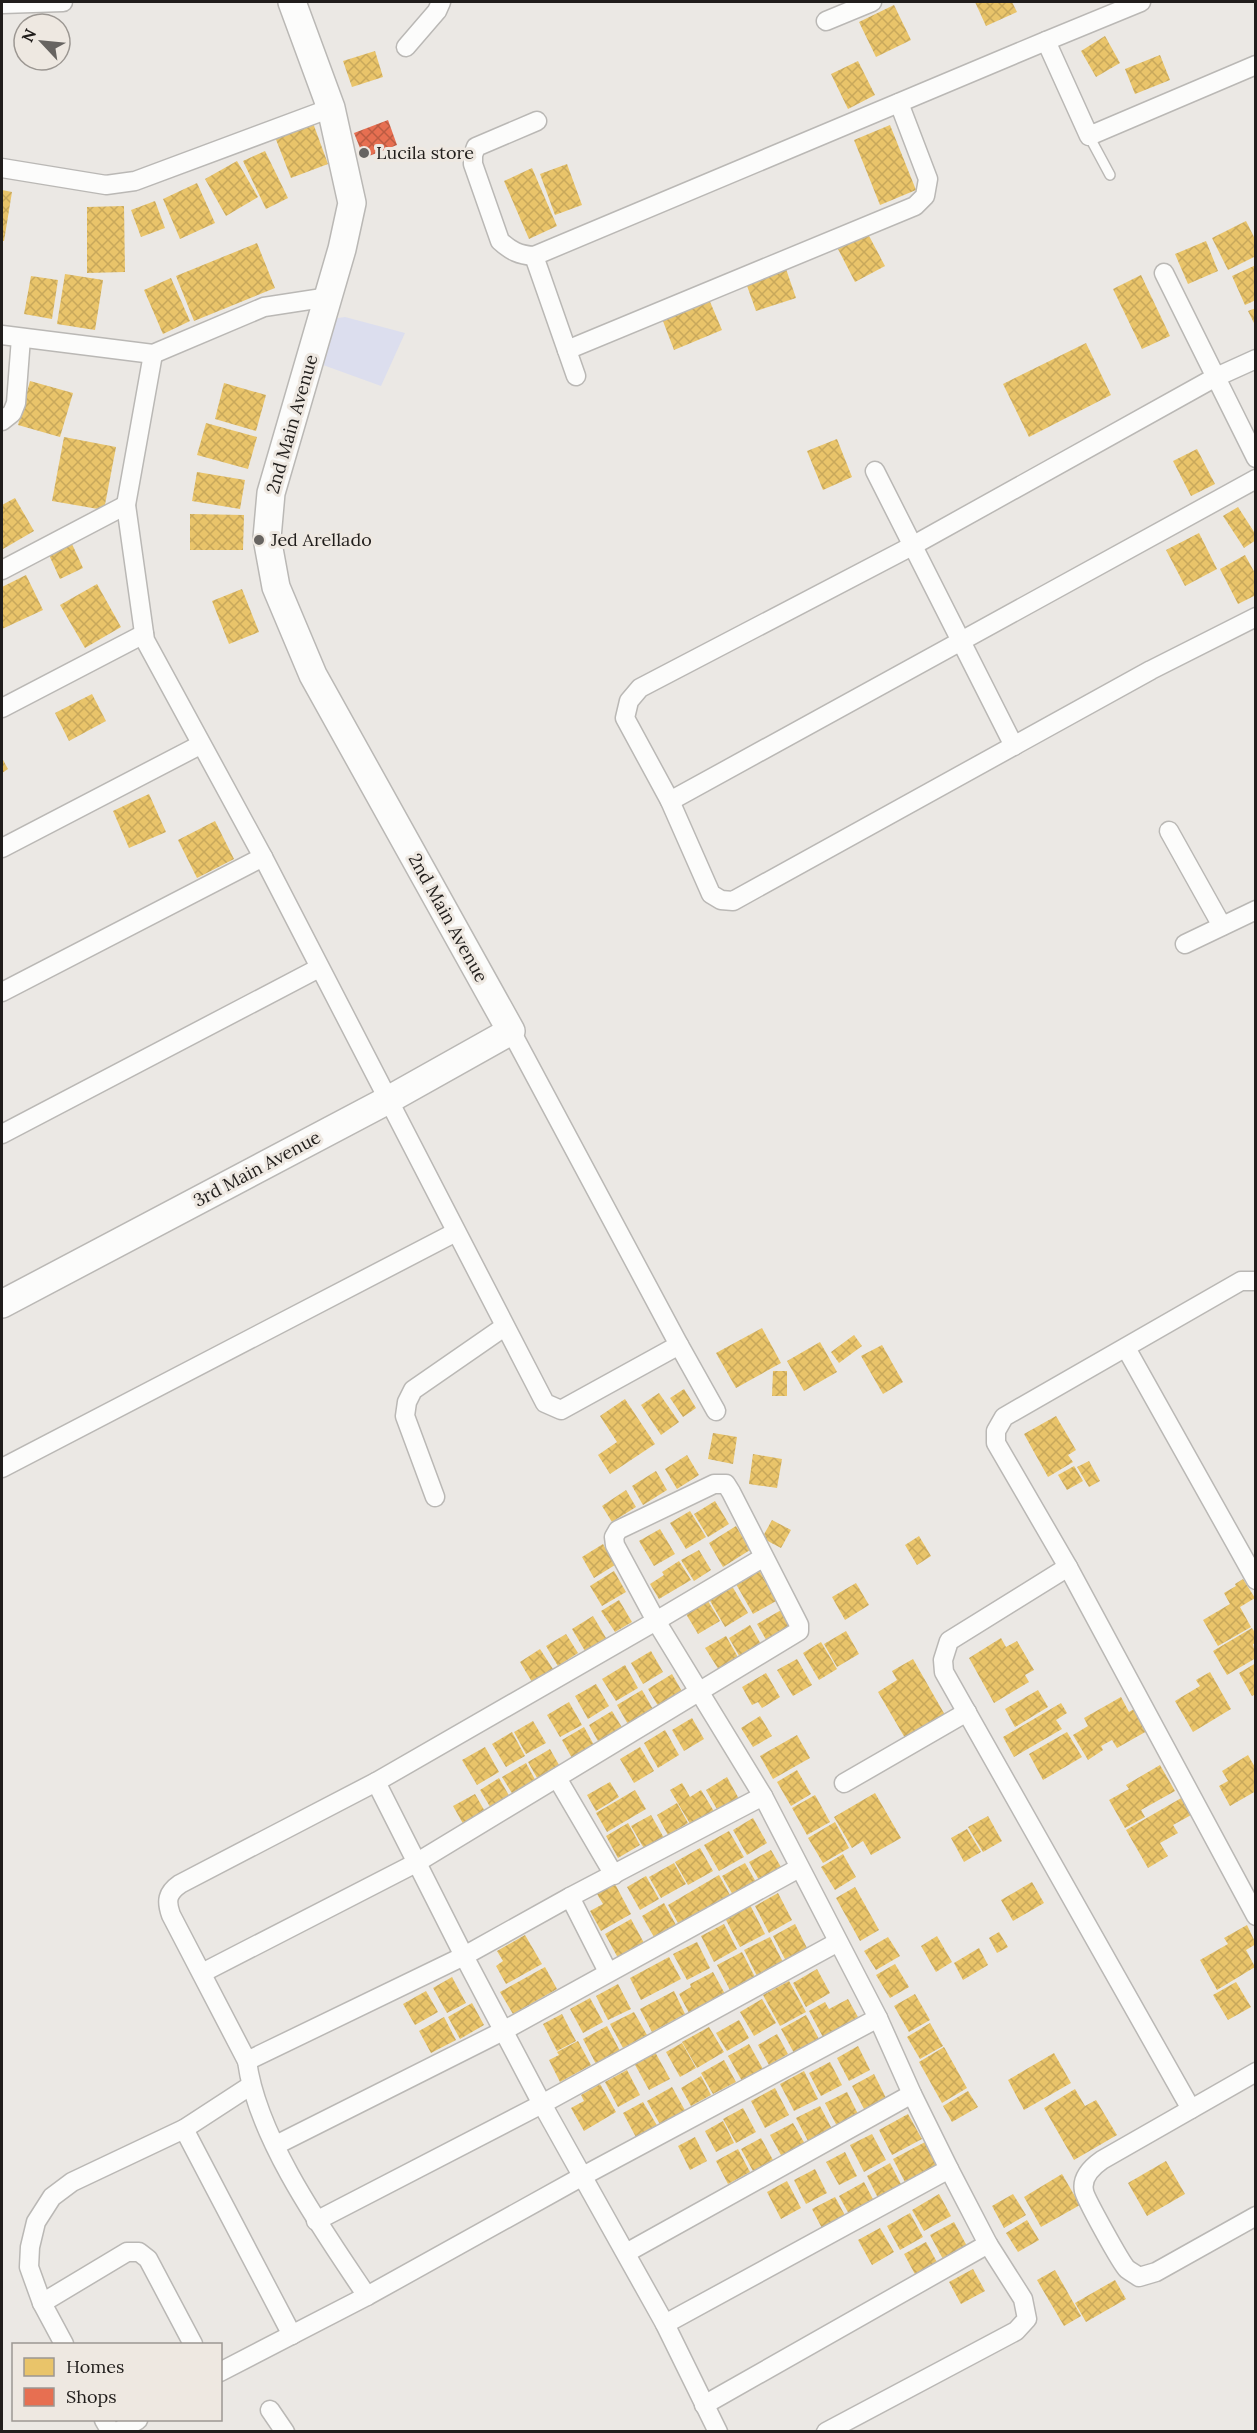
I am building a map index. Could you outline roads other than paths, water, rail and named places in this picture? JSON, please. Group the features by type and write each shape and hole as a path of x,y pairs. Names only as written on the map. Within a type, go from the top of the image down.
{"street":[{"path":"2,4 63,2"},
{"name":"2nd Main Avenue","path":"292,2 331,108 352,203 328,297 271,493 267,538 276,588 313,675 512,1031 716,1411"},
{"path":"406,47 437,11 441,2"},
{"path":"826,21 872,2"},
{"path":"537,121 476,147 473,155 473,164 500,241 509,250 519,255 534,256 1141,2"},
{"path":"1046,41 1089,136 1256,65"},
{"path":"567,350 915,206 925,196 928,179 899,103"},
{"path":"2,168 106,185 135,182 331,108"},
{"path":"534,256 576,376"},
{"path":"1164,273 1214,378 1256,458"},
{"path":"2,335 153,354 264,307 328,297"},
{"path":"2,421 12,413 16,404 21,338"},
{"path":"153,354 126,505 145,640 262,857 544,1403 561,1410 679,1345"},
{"path":"1256,359 1214,378 912,546 640,688 629,701 626,718 670,801 711,894 721,900 733,901 1151,670 1256,617"},
{"path":"875,471 963,641 1014,746"},
{"path":"670,801 1256,479"},
{"path":"2,570 126,505"},
{"path":"2,708 144,634"},
{"path":"2,848 200,744"},
{"path":"1169,831 1222,926"},
{"path":"2,992 262,857"},
{"path":"1185,944 1256,910"},
{"path":"2,1134 319,968"},
{"name":"3rd Main Avenue","path":"2,1304 388,1100 512,1031"},
{"path":"2,1468 456,1232"},
{"path":"1256,1281 1241,1281 1004,1417 996,1431 996,1443 1068,1567 1256,1916"},
{"path":"435,1497 405,1416 407,1402 412,1390 504,1327"},
{"path":"1126,1348 1256,1580"},
{"path":"202,1973 416,1863 699,1693 799,1631 799,1625 726,1484 714,1484 618,1530 614,1538 615,1545 656,1621 699,1693 763,1796 878,2018 949,2169 988,2244 1023,2299 1028,2319 1016,2331 826,2432"},
{"path":"367,2296 316,2221 276,2145 250,2086 247,2061 171,1916 167,1904 168,1895 173,1889 376,1782 764,1557"},
{"path":"1068,1567 949,1641 943,1660 944,1672 1191,2109"},
{"path":"844,1783 967,1712"},
{"path":"557,1778 614,1875"},
{"path":"376,1782 503,2031 665,2324 718,2432"},
{"path":"247,2061 464,1956 570,1897 763,1796"},
{"path":"276,2145 503,2031 799,1868"},
{"path":"570,1897 608,1972"},
{"path":"316,2221 542,2104 838,1942"},
{"path":"222,2371 367,2296 583,2176 878,2018"},
{"path":"1256,2072 1102,2160 1085,2178 1084,2191 1120,2259 1128,2270 1139,2277 1156,2272 1256,2216"},
{"path":"63,2343 42,2303 29,2267 30,2247 36,2222 52,2196 72,2182 184,2129 250,2086"},
{"path":"626,2253 912,2094"},
{"path":"184,2129 292,2335"},
{"path":"665,2324 949,2169"},
{"path":"704,2405 988,2244"},
{"path":"42,2303 127,2253 139,2252 148,2259 193,2343"},
{"path":"270,2410 285,2432"},
{"path":"117,2432 136,2421"}],"lane":[{"path":"1089,136 1110,175"}],"place":[{"name":"Lucila store","path":"364,153"},
{"name":"Jed Arellado","path":"259,540"}]}
